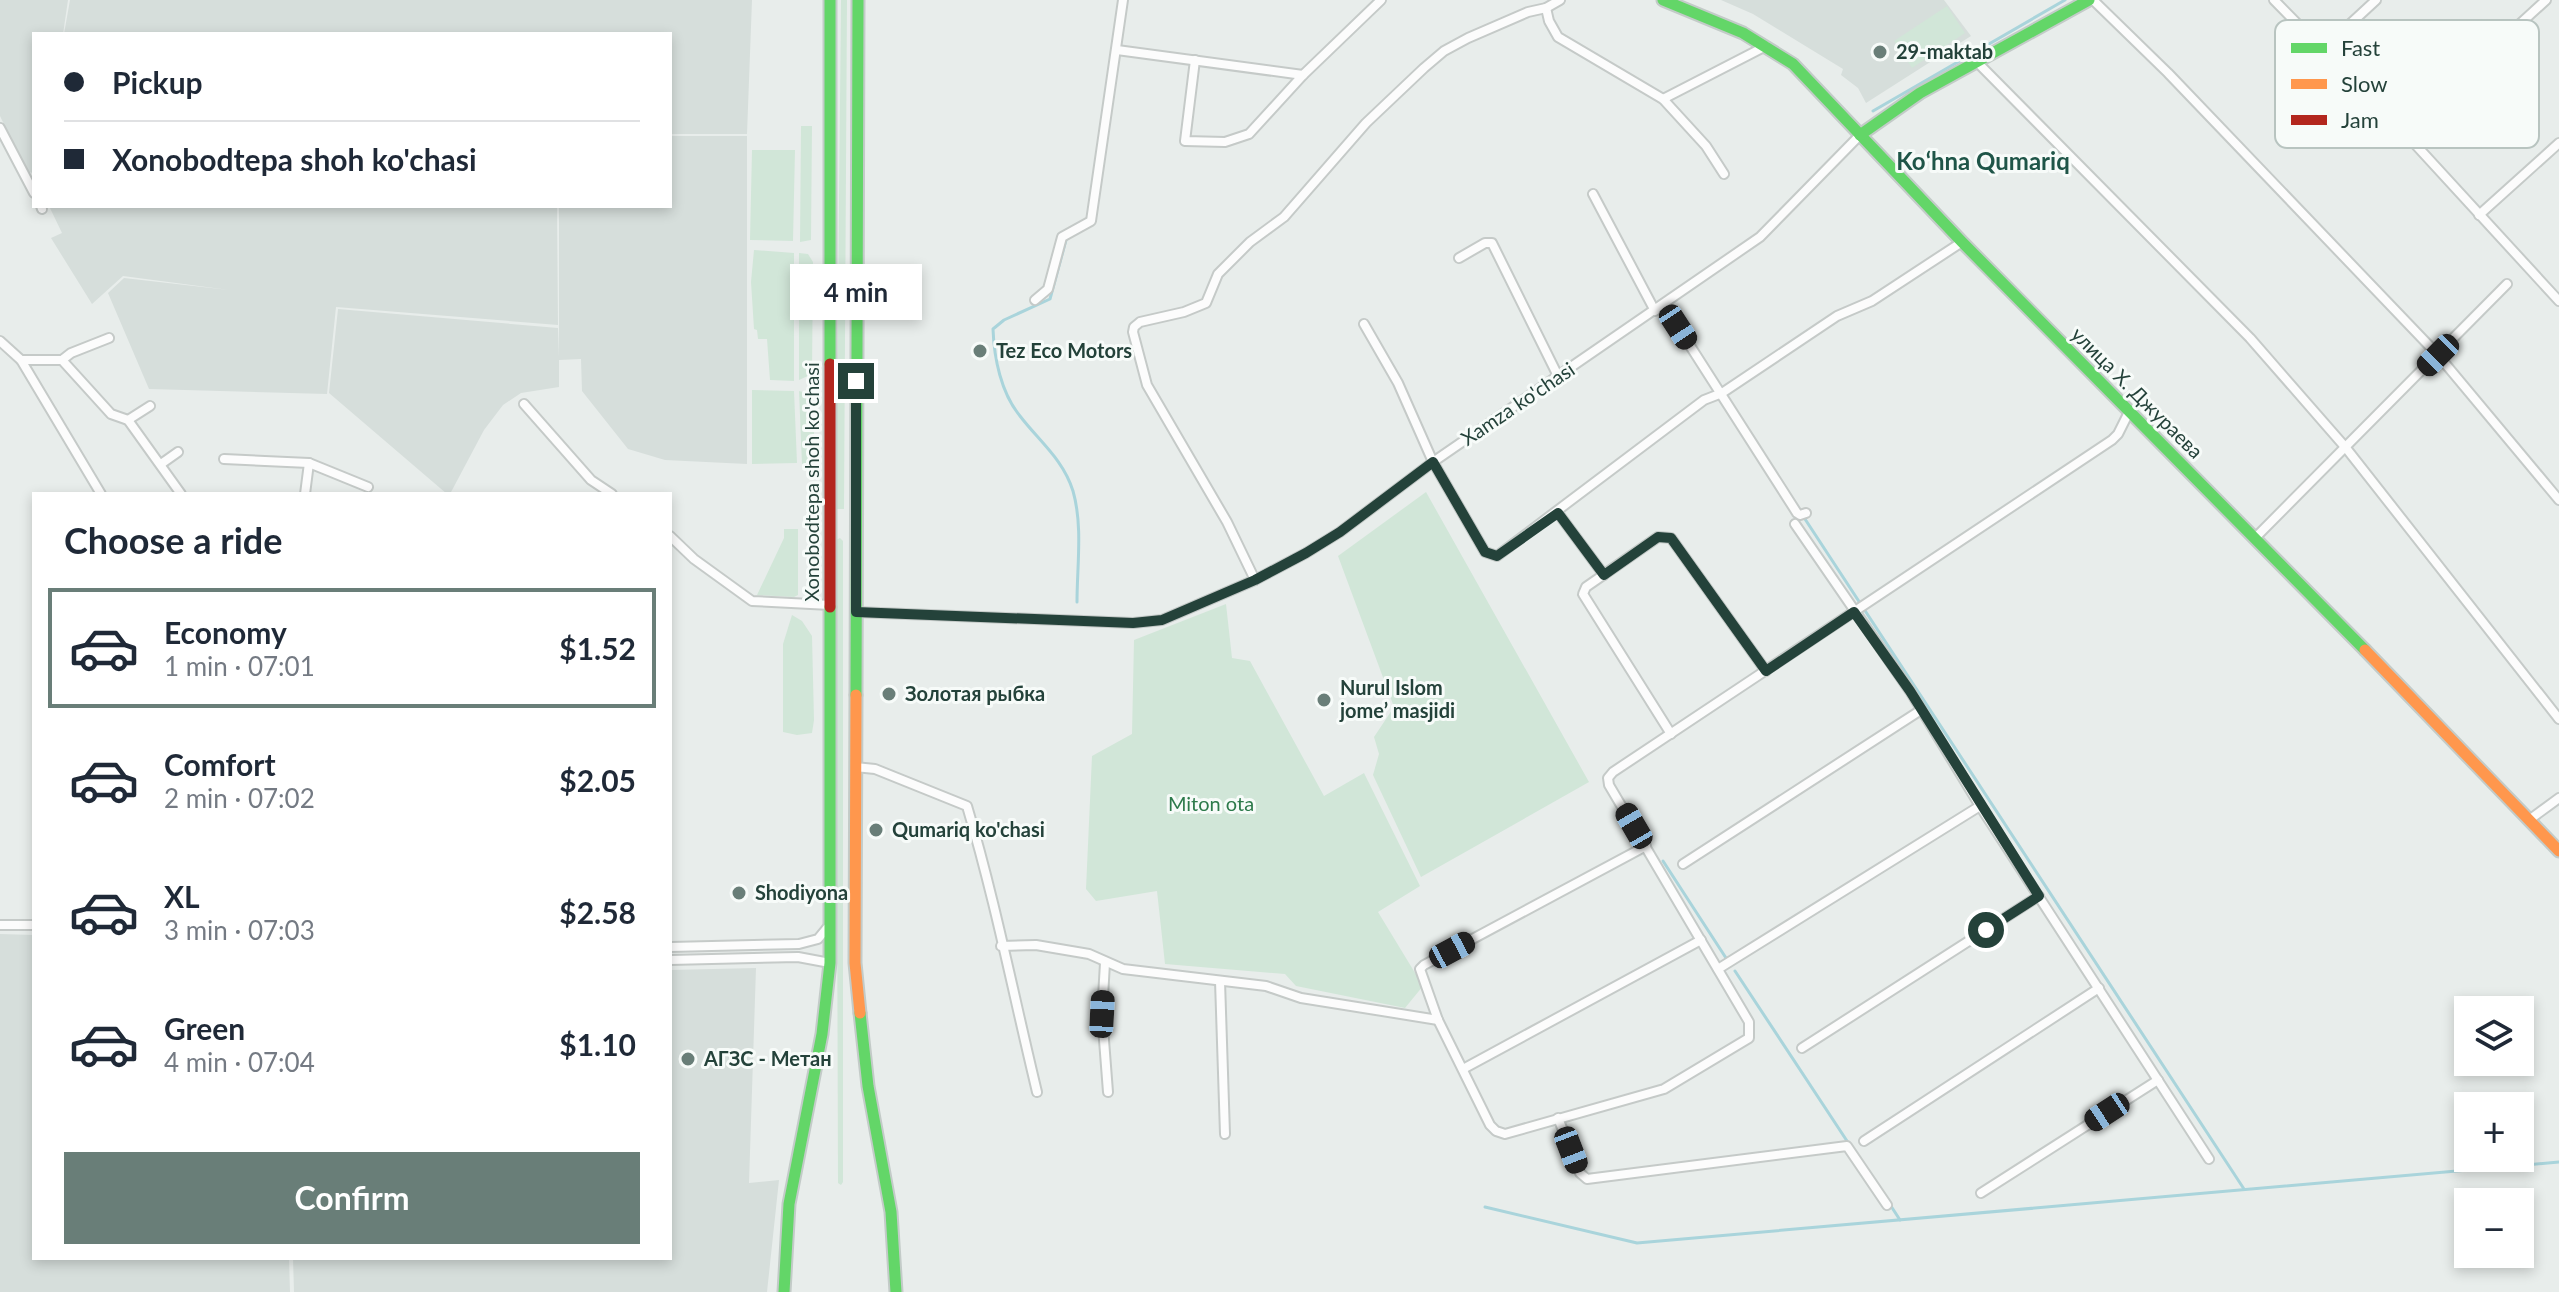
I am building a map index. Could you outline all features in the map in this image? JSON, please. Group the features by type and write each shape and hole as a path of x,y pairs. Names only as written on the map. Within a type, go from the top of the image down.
{"main road":[{"name":"Xonobodtepa shoh ko'chasi","path":"784,1292 789,1204 822,1034 830,963 830,0"},
{"path":"858,0 855,963 868,1086 891,1212 896,1292"},
{"path":"1860,135 1920,93 2091,0"},
{"name":"улица Х. Джураева","path":"1670,1 1743,33 1793,64 1962,242 2256,537 2559,851"},
{"path":"830,532 843,525 856,533"}],"street":[{"path":"1035,300 1048,289 1062,237 1091,221 1123,0"},
{"path":"1195,60 1185,141 1225,142 1249,134 1303,75 1381,0"},
{"path":"1255,580 1227,522 1147,385 1134,327 1140,322 1184,312 1206,303 1218,274 1250,242 1284,217 1366,123 1444,51 1560,0"},
{"path":"2091,0 2168,73 2438,355 2559,500"},
{"path":"2274,0 2294,20"},
{"path":"2354,20 2376,0"},
{"path":"2524,20 2546,0"},
{"path":"1546,8 1558,37 1663,99 1706,146 1724,174"},
{"path":"1663,99 1766,46"},
{"path":"1117,50 1303,75"},
{"path":"1977,62 2250,338 2346,448 2559,719"},
{"path":"0,128 32,189"},
{"name":"Xamza ko'chasi","path":"856,612 1133,623 1162,620 1255,580 1340,532 1433,462 1760,237 1860,135"},
{"path":"2479,215 2559,143"},
{"path":"2418,148 2559,300"},
{"path":"1593,194 1655,311"},
{"path":"1364,324 1398,383 1433,462 1485,552 1497,556 1704,400 1722,393 1837,316 1872,301 1962,242"},
{"path":"1459,258 1485,243 1492,243 1558,376"},
{"path":"2256,537 2507,284"},
{"path":"1664,305 1797,513 1806,513"},
{"path":"21,360 62,360 71,353 109,338"},
{"path":"0,341 21,360 100,492"},
{"path":"62,360 111,414 128,420 180,492"},
{"path":"524,404 591,480 609,492"},
{"path":"128,420 150,406"},
{"path":"1646,846 1424,965 1421,974 1438,1020 1490,1125 1496,1131 1505,1134 1664,1089 1749,1038 1749,1022 1646,846 1609,785 1608,778 1613,772 2112,440 2129,412"},
{"path":"161,464 178,452"},
{"path":"224,459 309,463 368,487"},
{"path":"305,492 309,463"},
{"path":"1558,513 1604,575"},
{"path":"1795,524 1921,710 2209,1159"},
{"path":"1671,734 1583,594 1586,587 1658,537 1671,538 1766,671"},
{"path":"672,538 694,559 752,601 830,605"},
{"path":"1683,864 1921,710"},
{"path":"855,767 875,769 967,806 987,872 1001,946 1037,1092"},
{"path":"2529,820 2559,798"},
{"path":"1718,969 1980,806"},
{"path":"1802,1048 2039,896"},
{"path":"672,947 809,943 825,932 830,920"},
{"path":"0,925 32,925"},
{"path":"1463,1069 1701,940"},
{"path":"1001,946 1036,945 1089,954 1123,969 1266,986 1301,998 1438,1020"},
{"path":"672,960 798,957 830,963"},
{"path":"1105,963 1102,1014 1108,1092"},
{"path":"1220,981 1225,1134"},
{"path":"1864,1141 2099,988"},
{"path":"1981,1193 2158,1080"},
{"path":"1558,1118 1580,1173 1587,1179 1847,1146 1887,1205"}],"shaded area":[{"path":"0,0 68,0 63,32 32,32 32,173 27,172 0,116"},
{"path":"70,0 752,0 747,134 672,134 672,32 64,32"},
{"name":"29-maktab","path":"1721,0 1944,0 1971,36 1866,103 1858,88 1841,75 1843,69 1753,14"},
{"path":"672,136 747,136 747,464 665,460 628,449 582,391 581,359 559,360 559,387 521,393 503,405 484,430 451,492 445,492 329,393 338,309 558,328 559,357 559,208 672,208"},
{"path":"50,208 557,208 558,325 336,307 327,394 149,389 108,293 124,278 229,290 123,276 92,304 51,238 62,233"},
{"path":"0,934 32,935 32,1260 289,1260 290,1292 0,1292"},
{"path":"756,968 749,1183 779,1180 767,1292 294,1292 293,1260 672,1260 672,970"}],"green space":[{"path":"841,0 847,0 844,509 836,509"},
{"path":"1947,6 1965,33 1912,68 1894,41"},
{"path":"801,126 812,126 811,240 800,242"},
{"path":"752,150 795,150 793,241 750,240"},
{"path":"754,250 794,253 794,381 770,380 767,339 758,339 757,330 754,329 751,282"},
{"path":"799,253 808,254 813,262 812,374 799,380"},
{"path":"752,390 794,391 797,463 752,464"},
{"path":"799,391 814,395 814,464 802,464"},
{"path":"1426,492 1589,782 1421,877 1373,775 1379,754 1374,737 1394,707 1338,556"},
{"path":"784,529 798,529 798,595 757,595 784,538"},
{"path":"840,538 843,541 841,1185 838,1183 836,540"},
{"name":"Miton ota","path":"1226,604 1232,658 1250,661 1324,796 1364,773 1420,886 1378,912 1423,986 1405,1008 1296,986 1285,974 1165,964 1157,891 1096,901 1086,889 1092,756 1132,734 1134,640"},
{"path":"792,615 802,621 812,636 814,720 812,733 797,735 783,732 783,644"}],"waterway":[{"path":"1873,111 2065,0"},
{"path":"1066,240 1050,299 1004,320 993,329 997,363 1008,397 1057,460 1073,491 1079,532 1077,602"},
{"path":"1803,516 2244,1189"},
{"path":"1663,861 1726,958"},
{"path":"1735,971 1849,1144"},
{"path":"1485,1207 1637,1243 2559,1162"},
{"path":"1889,1203 1900,1220"}],"traffic: fast":[{"path":"830,0 830,364"},
{"path":"856,695 858,0"},
{"path":"1663,0 1743,33 1793,64 1962,242 2365,650"},
{"path":"1860,135 1920,93 2089,0"},
{"path":"784,1292 789,1204 822,1034 830,963 830,607"},
{"path":"860,1013 868,1086 891,1212 896,1292"}],"traffic: slow":[{"path":"2365,650 2559,851"},
{"path":"856,695 855,963 860,1013"}],"traffic: jam":[{"path":"830,364 830,607"}],"place":[{"name":"29-maktab","path":"1880,52"},
{"name":"Tez Eco Motors","path":"980,351"},
{"name":"Золотая рыбка","path":"889,694"},
{"name":"Nurul Islom jome’ masjidi","path":"1324,700"},
{"name":"Qumariq ko'chasi","path":"876,830"},
{"name":"Shodiyona","path":"739,893"},
{"name":"АГЗС - Метан","path":"688,1059"}],"district":[{"name":"Koʻhna Qumariq","path":"1983,162"}],"route":[{"path":"856,381 856,612 1133,623 1162,620 1255,580 1306,553 1340,532 1433,462 1485,552 1490,555 1497,556 1558,513 1604,575 1658,537 1671,538 1766,671 1854,612 1910,691 2039,896 1986,930"}]}
